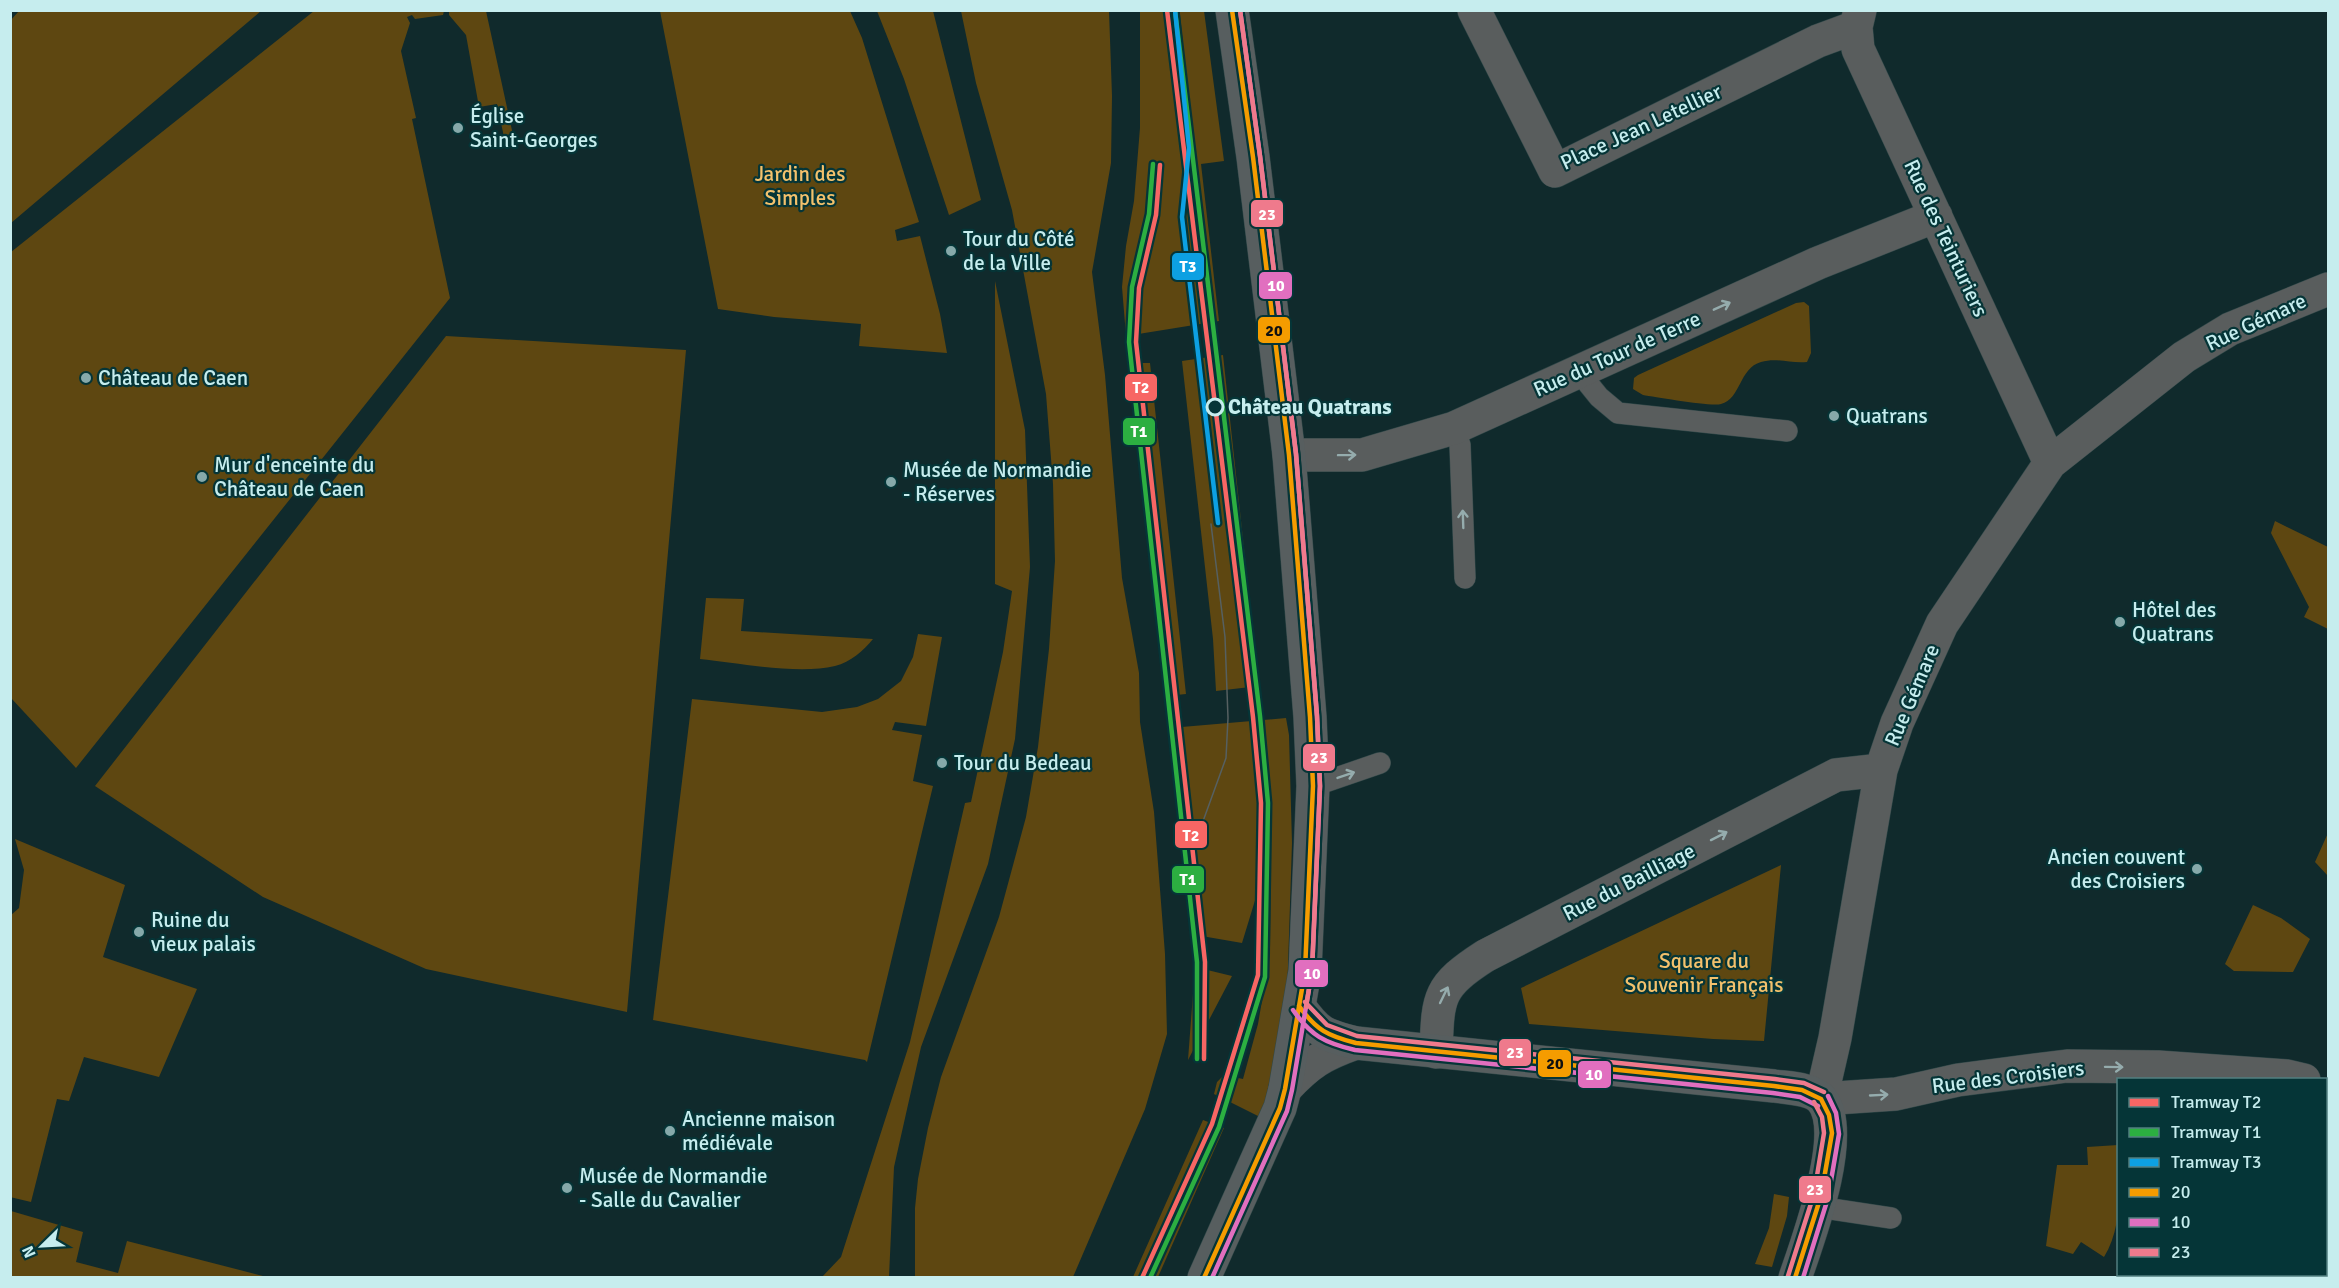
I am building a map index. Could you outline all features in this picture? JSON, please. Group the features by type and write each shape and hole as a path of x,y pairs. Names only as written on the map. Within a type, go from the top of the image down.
{"main road":[{"path":"1204,1278 1280,1108 1285,1089 1305,971 1313,786 1310,717 1289,455 1254,165 1232,10"},
{"path":"1299,1006 1311,1024 1327,1036 1356,1043 1774,1086 1802,1090 1821,1099 1829,1115 1832,1133 1818,1207 1795,1278"}],"street":[{"name":"Place Jean Letellier","path":"1474,10 1555,171 1858,19"},
{"name":"Rue des Teinturiers","path":"1858,19 1858,49 2050,463"},
{"name":"Rue du Tour de Terre","path":"1289,455 1362,454 1454,428 1844,252 1936,216"},
{"name":"Rue Gémare","path":"1821,1099 1835,1038 1881,770 1897,723 1942,624 2050,463 2184,357 2230,329 2328,289"},
{"name":"Rue du Bailliage","path":"1436,1052 1437,1010 1444,991 1458,973 1485,956 1836,775 1881,770"},
{"path":"1285,1089 1304,1069 1325,1054 1356,1043"},
{"name":"Rue des Croisiers","path":"1821,1099 1896,1094 1958,1080 2067,1066 2158,1067 2296,1078"}],"lane":[{"path":"1578,371 1599,397 1618,413 1787,431"},
{"path":"1454,428 1460,445 1465,578"},
{"path":"1313,786 1380,763"},
{"path":"1818,1207 1891,1218"}],"green space":[{"path":"19,11 261,11 11,223 10,21"},
{"path":"314,11 444,11 443,15 415,19 412,15 407,17 410,23 401,51 416,118 412,119 450,298 76,768 11,698 11,252"},
{"path":"449,11 486,11 513,135 504,137 497,104 479,107 466,35 449,15"},
{"name":"Jardin des Simples","path":"660,11 850,11 862,38 919,222 895,230 897,241 920,236 940,314 947,353 859,346 861,324 774,317 718,309"},
{"path":"877,11 933,11 981,200 949,215 904,79"},
{"path":"961,11 1109,11 1112,96 1111,163 1092,272 1105,375 1122,578 1139,673 1140,722 1154,812 1165,954 1167,1034 1145,1109 1073,1277 915,1277 915,1208 928,1128 941,1077 999,917 1026,817 1038,747 1049,649 1055,561 1053,484 1046,394 1012,210 976,83"},
{"path":"1140,11 1204,11 1224,161 1201,164 1219,321 1126,336 1122,287 1134,201 1140,128"},
{"path":"995,281 1025,430 1030,567 1015,739 988,864 921,1047 894,1167 889,1277 822,1277 841,1257 910,1042 965,803 971,802 1003,652 1012,591 995,584"},
{"path":"1804,302 1809,306 1811,353 1807,362 1773,360 1754,365 1748,370 1733,396 1728,401 1716,405 1643,395 1633,389 1634,378 1638,375 1796,303"},
{"path":"446,336 686,350 627,1012 426,969 263,897 95,786"},
{"path":"1223,355 1259,686 1216,691 1213,639 1182,361"},
{"path":"1128,363 1150,363 1186,694 1167,696"},
{"path":"2275,521 2328,547 2328,629 2304,617 2309,607 2271,533"},
{"path":"706,598 744,599 741,631 873,639 861,652 846,662 820,668 786,669 700,659"},
{"path":"918,634 942,637 926,726 895,722 892,730 922,735 913,781 933,786 867,1062 653,1020 692,699 822,712 857,707 878,699 901,681 913,657"},
{"path":"1286,718 1289,735 1292,843 1287,997 1280,1047 1262,1118 1214,1094 1217,1082 1224,1075 1243,1079 1258,1024 1270,954 1271,848 1242,943 1190,934 1185,846 1170,728"},
{"path":"2328,833 2328,876 2315,862"},
{"path":"15,839 125,885 103,957 197,989 159,1077 84,1057 69,1101 57,1099 31,1202 10,1197 10,916 19,908 24,870"},
{"name":"Square du Souvenir Français","path":"1781,865 1764,1041 1529,1024 1521,988"},
{"path":"2253,905 2281,918 2310,939 2293,972 2234,971 2225,964"},
{"path":"1195,967 1232,976 1188,1060"},
{"path":"1203,1120 1224,1128 1158,1277 1133,1277"},
{"path":"2117,1145 2117,1217 2115,1231 2104,1257 2081,1242 2073,1254 2046,1246 2057,1165 2088,1165 2087,1147"},
{"path":"1774,1194 1789,1197 1787,1216 1772,1267 1755,1264 1769,1228"},
{"path":"11,1211 83,1232 76,1262 118,1273 127,1241 267,1277 11,1277"}],"tram line":[{"name":"T2","path":"1142,1278 1212,1124 1258,975 1261,803 1253,717 1167,10"},
{"name":"T1","path":"1150,1278 1219,1127 1265,977 1268,803 1260,716 1175,10"},
{"name":"T3","path":"1175,10 1189,148 1182,217 1218,523"},
{"name":"T1","path":"1153,164 1149,214 1132,287 1129,342 1197,962 1197,1059"},
{"name":"T2","path":"1160,165 1156,215 1139,288 1136,342 1205,962 1204,1059"},
{"path":"1194,846 1226,758 1228,718 1225,637 1211,524"}],"transit line":[{"name":"20","path":"1204,1278 1280,1108 1285,1089 1305,971 1313,786 1310,717 1289,455 1253,157 1232,10"},
{"name":"10","path":"1212,1278 1287,1111 1292,1090 1312,971 1320,786 1317,716 1296,454 1240,10"},
{"name":"23","path":"1240,10 1296,454 1317,716 1320,786 1312,971 1306,1007"},
{"name":"23","path":"1305,1002 1327,1025 1357,1036 1775,1079 1804,1083 1824,1092"},
{"name":"20","path":"1299,1006 1323,1031 1356,1043 1774,1086 1802,1090 1821,1099"},
{"name":"10","path":"1293,1010 1306,1026 1320,1037 1355,1050 1773,1093 1800,1097 1818,1106"},
{"name":"10","path":"1803,1278 1828,1198 1839,1134 1836,1113 1828,1096"},
{"name":"20","path":"1795,1278 1821,1196 1832,1133 1829,1115 1821,1099"},
{"name":"23","path":"1788,1276 1814,1194 1824,1133 1822,1117 1814,1102"}],"place":[{"name":"Église Saint-Georges","path":"458,128"},
{"name":"Tour du Côté de la Ville","path":"951,251"},
{"name":"Château de Caen","path":"86,378"},
{"name":"Château Quatrans","path":"1215,407"},
{"name":"Quatrans","path":"1834,416"},
{"name":"Mur d'enceinte du Château de Caen","path":"202,477"},
{"name":"Musée de Normandie - Réserves","path":"891,482"},
{"name":"Hôtel des Quatrans","path":"2120,622"},
{"name":"Tour du Bedeau","path":"942,763"},
{"name":"Ancien couvent des Croisiers","path":"2197,869"},
{"name":"Ruine du vieux palais","path":"139,932"},
{"name":"Ancienne maison médiévale","path":"670,1131"},
{"name":"Musée de Normandie - Salle du Cavalier","path":"567,1188"}]}
